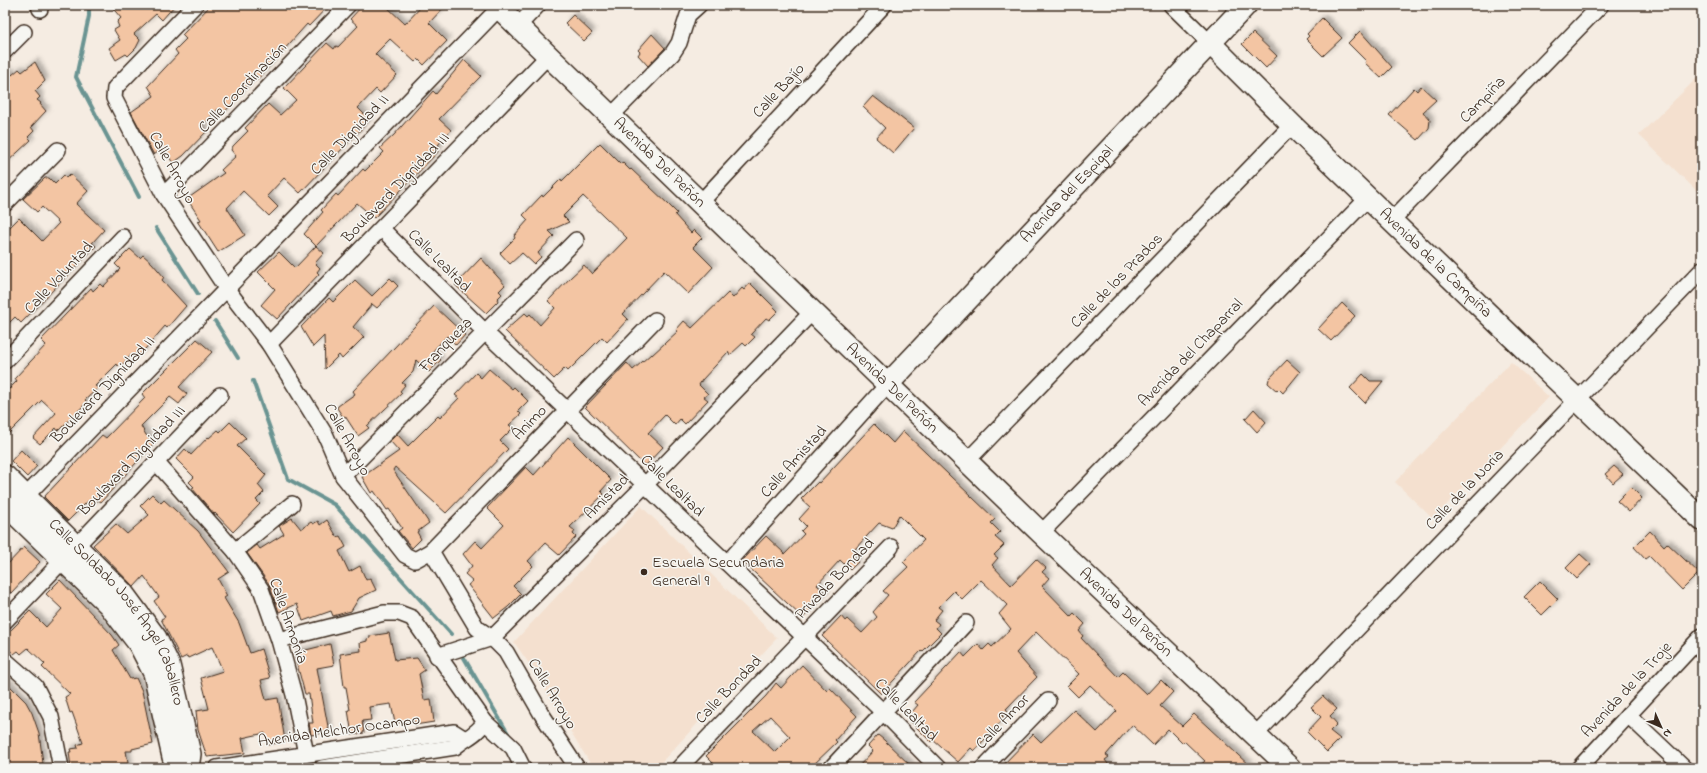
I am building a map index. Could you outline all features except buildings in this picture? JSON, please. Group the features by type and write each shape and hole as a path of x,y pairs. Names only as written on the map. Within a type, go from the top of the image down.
{"street":[{"name":"Calle Arroyo","path":"195,5 115,88 114,98 164,195 226,288 269,344 326,436 343,476 405,555 415,560 432,551 477,628 492,638 506,652 541,713 577,768"},
{"name":"Calle Coordinación","path":"164,195 348,5"},
{"path":"518,26 538,5"},
{"path":"612,116 672,54 679,43 688,15 699,5"},
{"name":"Calle Bajío","path":"701,202 884,5"},
{"name":"Avenida de la Campiña","path":"1171,5 1292,125 1702,520"},
{"name":"Avenida del Espigal","path":"888,384 1246,5"},
{"name":"Campiña","path":"1392,220 1600,5"},
{"name":"Avenida Del Peñón","path":"497,6 1041,533 1290,768"},
{"name":"Calle Dignidad II","path":"226,288 497,6"},
{"path":"5,51 24,32"},
{"name":"Boulavard Dignidad III","path":"269,344 548,56"},
{"name":"Calle de los Prados","path":"967,461 1292,125"},
{"path":"5,204 58,150"},
{"name":"Avenida del Chaparral","path":"1041,533 1368,198"},
{"name":"Calle Lealtad","path":"382,229 484,331 883,712 938,768"},
{"name":"Calle Voluntad","path":"5,362 123,237"},
{"name":"Franqueza","path":"343,476 484,331 576,240"},
{"name":"Calle de la Noria","path":"1255,735 1577,398 1702,270"},
{"name":"Boulevard Dignidad II","path":"12,507 226,288"},
{"name":"Amistad","path":"437,656 492,638 645,485 813,311"},
{"name":"Ánimo","path":"432,551 655,320"},
{"name":"Calle Amistad","path":"727,563 888,384"},
{"name":"Boulavard Dignidad III","path":"5,621 220,395"},
{"name":"Calle Armonía","path":"156,462 236,551 261,589 279,640 294,695 306,754"},
{"name":"Calle Soldado José Ángel Caballero","path":"5,476 12,507 122,592 156,638 169,665 190,754 188,768"},
{"path":"236,551 292,504"},
{"name":"Privada Bondad","path":"804,636 892,547"},
{"name":"Calle Soldado José Ángel Caballero","path":"70,553 139,644 154,673 174,757 179,768"},
{"path":"279,640 384,613 399,613 412,618 437,656 485,722 513,748 523,768"},
{"path":"831,768 966,623"},
{"name":"Calle Bondad","path":"679,768 804,636"},
{"name":"Avenida de la Troje","path":"1579,768 1702,636"},
{"path":"5,660 35,686 48,711 51,717 61,768"},
{"name":"Calle Amor","path":"983,768 1048,701"},
{"path":"1628,715 1684,768"},
{"name":"Avenida Melchor Ocampo","path":"322,768 455,747 465,739 478,733 485,722"},
{"name":"Avenida Melchor Ocampo","path":"217,768 454,732 465,739"}],"shaded area":[{"path":"1702,73 1702,196 1639,135"},
{"path":"1511,362 1549,397 1433,519 1395,482"},
{"name":"Escuela Secundaria General 9","path":"641,506 777,638 656,768 593,768 530,665 514,642"}],"waterway":[{"path":"89,5 89,16 76,77 139,197"},
{"path":"156,228 198,294"},
{"path":"215,321 238,358"},
{"path":"253,381 288,479 335,505 451,634"},
{"path":"463,656 510,737"}],"place":[{"name":"Escuela Secundaria General 9","path":"644,572"}]}
